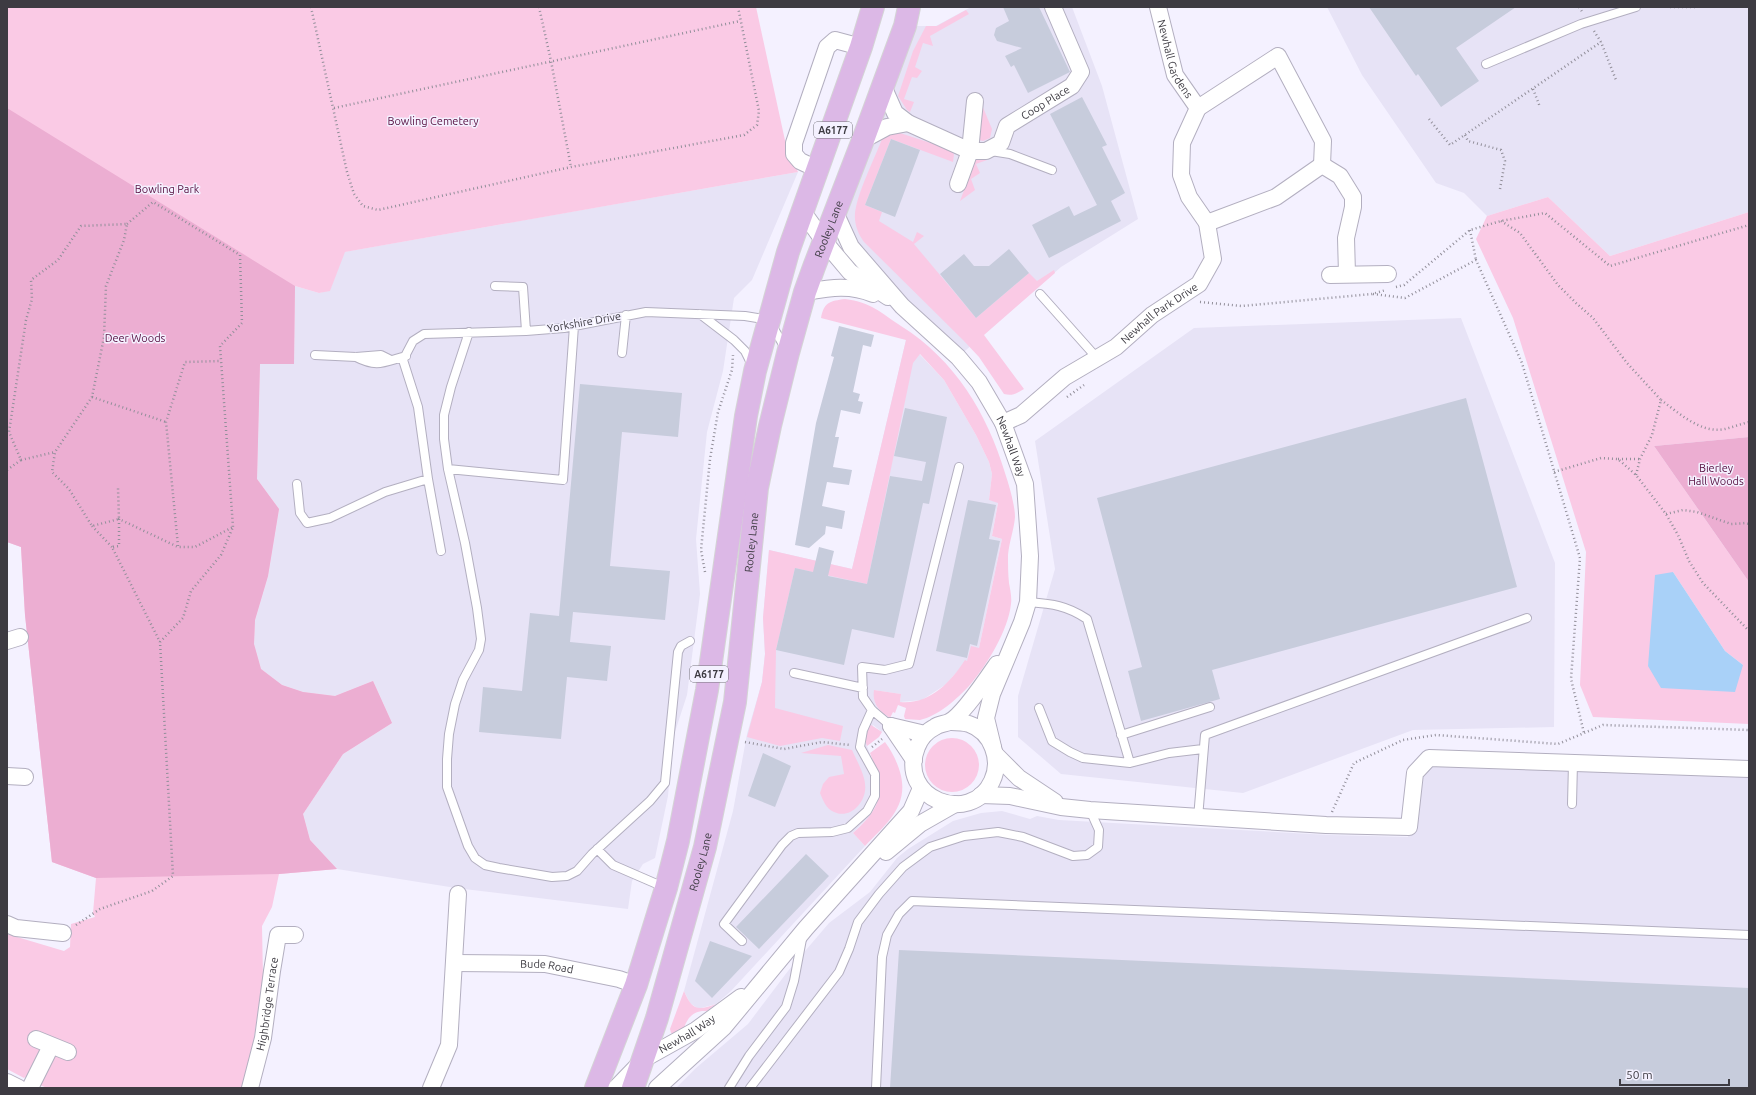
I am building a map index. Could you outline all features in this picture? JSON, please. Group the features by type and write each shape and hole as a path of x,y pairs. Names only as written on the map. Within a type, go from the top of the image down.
{"highway":[{"name":"Rooley Lane","path":"596,1088 636,985 666,888 678,840 707,690 746,416 755,371 788,252 819,170 873,7"},
{"name":"Rooley Lane","path":"633,1088 657,1018 705,847 729,734 735,702 758,488 770,426 788,352 805,292 823,240 883,86 905,26 909,7"}],"street":[{"name":"Coop Place","path":"986,151 1001,142 1007,126 1072,86 1081,72 1053,7"},
{"name":"Newhall Gardens","path":"1158,7 1175,75 1198,108"},
{"path":"819,170 800,161 794,154 794,143 801,121 827,47 835,40 861,47"},
{"path":"1198,108 1278,56 1322,141 1322,165"},
{"path":"883,86 895,113 908,123 970,151 986,151"},
{"path":"958,184 970,151 975,101"},
{"name":"Newhall Park Drive","path":"1003,423 1021,415 1065,377 1116,347 1152,315 1199,284 1213,259 1208,223 1189,197 1181,175 1182,143 1198,108"},
{"path":"863,140 888,127 908,123"},
{"path":"1208,223 1276,197 1322,165"},
{"path":"1322,165 1340,176 1353,197 1353,207 1346,238 1347,274"},
{"name":"Newhall Way","path":"803,212 823,240 850,272 902,306"},
{"name":"Newhall Way","path":"657,1088 724,1027 806,928 911,810 921,788 933,799 955,804 965,803 981,795 990,784 994,776 994,751 986,718 992,694 1022,622 1028,602 1030,556 1025,484 1003,423 979,382 958,356 902,306 851,247 835,212"},
{"path":"1330,275 1388,274"},
{"name":"Newhall Way","path":"805,292 836,287 861,288 902,306"},
{"name":"Newhall Way","path":"951,722 973,698 998,663 1022,622"},
{"name":"Newhall Way","path":"925,734 935,727 951,722 968,724 982,731 994,751"},
{"path":"892,727 925,734 917,746 914,760 915,774 921,788"},
{"path":"892,727 914,760"},
{"path":"994,751 1019,778 1061,807"},
{"path":"981,795 1010,796 1061,807 1090,810 1326,825 1409,827 1415,773 1429,758 1749,769"},
{"path":"7,776 25,777"},
{"name":"Newhall Way","path":"826,907 898,841 920,824 955,804"},
{"path":"431,1088 449,1046 458,894"},
{"path":"7,924 16,928 63,933"},
{"name":"Highbridge Terrace","path":"250,1088 264,1038 278,935 295,935"},
{"name":"Bude Road","path":"454,963 545,964 619,979 636,985"},
{"name":"Newhall Way","path":"616,1088 644,1059 696,1030 760,983"},
{"path":"36,1039 68,1052"},
{"path":"30,1088 51,1046"},
{"path":"7,1082 19,1088"}],"lane":[{"path":"1486,64 1589,22 1636,7"},
{"path":"986,151 1010,154 1052,170"},
{"path":"495,286 512,285 523,287 526,331"},
{"path":"1040,294 1097,358"},
{"name":"Yorkshire Drive","path":"406,356 413,341 424,334 526,331 574,326 646,312 744,316 769,320"},
{"path":"700,314 734,340 745,351 755,371"},
{"path":"622,353 626,315"},
{"path":"769,320 788,352"},
{"path":"448,469 564,480 574,326"},
{"path":"469,332 451,387 444,415 444,439 448,469 465,543 481,639 479,650 463,680 455,704 449,734 447,787 466,840 475,858 485,864 552,877 568,876 577,871 597,849 661,790 665,783 678,652 680,646 690,642"},
{"path":"315,355 356,357 381,355 392,360 406,356"},
{"path":"406,356 404,360 418,407 428,479 441,551"},
{"path":"892,727 872,710 863,697 862,667 885,670 909,664 959,468"},
{"path":"297,484 300,513 307,523 330,518 384,492 428,479"},
{"path":"1028,602 1050,604 1072,609 1087,619 1130,763"},
{"path":"1198,818 1205,734 1527,618"},
{"path":"794,673 863,688"},
{"path":"1121,735 1210,707"},
{"path":"1039,708 1052,741 1082,758 1130,763 1169,753 1204,749"},
{"path":"742,941 724,924 782,845 791,836 798,833 832,832 848,828 867,811 876,796 875,774 860,747 863,730 872,710"},
{"path":"1572,804 1573,763"},
{"path":"750,1088 839,972 858,922 879,894 903,867 930,847 964,836 998,832 1023,837 1073,856 1087,855 1098,847 1099,830 1090,810"},
{"path":"597,849 613,865 666,888"},
{"path":"876,1088 882,957 887,935 900,914 912,901 923,903 1749,935"},
{"path":"729,1088 748,1056 786,1007 794,981 800,945 806,928"}],"path":[{"path":"311,7 347,172 354,194 363,206 378,210 571,168 744,134 757,125 759,111 738,7"},
{"path":"539,7 551,61 571,168"},
{"path":"1670,7 1697,7"},
{"path":"334,108 740,21"},
{"path":"1589,22 1601,42 1616,80"},
{"path":"1428,119 1450,145 1601,42"},
{"path":"1533,89 1540,107"},
{"path":"1465,135 1468,141 1501,150 1504,161 1500,189"},
{"path":"21,460 9,432 26,320 32,299 31,280 58,260 81,226 127,224 153,202 240,255 242,323 220,346 233,527 220,555 191,591 183,618 160,642"},
{"path":"1199,302 1242,306 1372,294 1404,285 1470,230 1500,221 1545,213 1610,266 1749,225"},
{"path":"1500,221 1520,233 1558,285 1593,318 1627,363 1661,400 1677,412 1707,429 1724,429 1749,422"},
{"path":"63,933 100,909 152,891 173,876 160,642 112,547 92,526 69,489 52,472 55,452 92,397 104,337 106,286 124,240 127,224"},
{"path":"1470,230 1476,260 1522,363 1580,558 1571,680 1584,733"},
{"path":"1372,294 1405,298 1476,260"},
{"path":"178,547 166,422 186,362 221,361"},
{"path":"1066,398 1085,384"},
{"path":"92,397 166,422"},
{"path":"1636,475 1640,458 1652,435 1661,400"},
{"path":"7,470 21,460 55,452"},
{"path":"1554,472 1601,458 1640,458"},
{"path":"1618,459 1636,475 1666,514 1678,535 1689,561 1703,583 1723,602 1749,631"},
{"path":"112,547 119,546 118,488"},
{"path":"1666,514 1683,510 1697,512 1730,524 1749,524"},
{"path":"92,526 119,519 178,547 195,547 233,527"},
{"path":"744,742 784,749 822,742 870,749 892,727"}],"shaded area":[{"path":"971,7 1072,7 1102,86 1138,219 1061,267 958,357 902,306 835,212 905,26 936,26"},
{"path":"1327,7 1749,7 1749,212 1610,256 1548,197 1487,216 1464,193 1436,183 1362,75"},
{"path":"798,172 752,280 734,298 723,371 707,432 696,539 700,594 687,695 673,738 668,796 655,858 643,864 632,881 628,909 456,888 337,869 310,840 303,814 343,754 392,723 373,681 335,696 303,692 282,685 261,669 254,644 255,620 268,576 279,509 257,479 260,364 294,364 295,286 319,293 330,290 344,252"},
{"path":"1461,318 1555,563 1554,727 1413,730 1243,793 1061,774 1018,737 1018,696 1055,569 1035,441 1194,328"},
{"path":"906,340 944,380 976,435 989,462 992,474 989,500 998,502 992,536 1002,539 979,648 945,685 922,700 900,702 901,694 874,690 875,703 881,712 890,718 882,732 873,725 865,740 880,784 878,801 874,809 868,818 853,833 865,846 731,991 716,1004 697,1008 690,1003 684,991 733,811 747,734 762,682 765,654 763,618 769,550 852,569"},
{"path":"1429,758 1749,769 1749,1088 676,1088 696,1068 748,1024 788,971 829,923 870,892 897,858 908,849 953,821 981,813 1002,811 1030,819 1037,816 1059,820 1329,835 1408,837 1415,773"}],"green space":[{"name":"Bowling Park","path":"7,7 756,7 786,145 798,172 345,252 330,291 319,293 295,286 294,364 260,364 257,479 279,509 268,576 255,620 254,644 261,669 282,685 303,692 335,696 373,681 392,723 343,754 303,814 310,840 337,869 279,874 272,907 262,926 263,978 250,1065 242,1088 47,1088 40,1085 51,1056 40,1048 38,1062 32,1072 24,1078 7,1069 7,934 64,951 70,947 71,924 95,917 93,913 96,878 52,862 25,615 21,547 7,542"},
{"path":"966,10 969,14 930,36 933,46 923,43 915,67 922,71 917,78 912,77 904,99 914,102 910,112 898,96 913,51 926,26 937,26"},
{"path":"982,105 992,129 990,138 983,141 979,140"},
{"name":"Deer Woods","path":"7,108 295,286 294,364 260,364 257,479 279,509 268,576 255,620 254,644 261,669 282,685 303,692 335,696 373,681 392,723 343,754 303,814 310,840 337,869 279,874 96,878 52,862 25,615 21,547 7,542"},
{"path":"900,133 946,148 954,154 953,162 891,139 865,205 882,212 879,221 913,242 917,232 924,236 914,244 976,318 1029,273 1037,281 1054,270 1055,273 984,335 1024,389 1012,395 1004,394 979,357 864,242 858,232 855,217 857,204 863,185 882,139 892,134"},
{"path":"976,158 987,160 976,164 980,173 971,179 975,190 960,201"},
{"path":"1548,197 1610,256 1749,212 1749,437 1654,446 1749,582 1749,724 1593,717 1580,685 1586,552 1513,318 1476,239 1487,216","holes":["1673,572 1725,651 1743,665 1648,666"]},
{"path":"845,299 854,300 869,305 920,340 938,355 953,372 978,409 998,451 1012,495 1015,517 1008,555 1008,576 1011,604 1006,625 996,647 983,668 959,696 940,711 920,720 905,719 904,716 906,708 898,705 895,713 893,712 890,718 877,707 874,699 874,690 901,694 900,702 920,700 938,691 953,677 965,660 967,661 971,646 979,648 1002,539 992,536 998,503 989,500 992,474 989,462 976,435 944,380 920,354 913,363 867,584 795,568 776,650 775,708 843,726 840,741 822,738 780,746 747,737 762,682 765,654 763,618 769,550 852,569 906,340 821,318 822,313 828,303"},
{"name":"Bierley Hall Woods","path":"1749,437 1749,582 1654,446"},
{"path":"871,725 882,732 879,737 867,746 865,736 869,726"},
{"path":"947,738 957,738 967,742 975,750 979,760 979,770 975,780 967,788 957,792 947,792 937,788 929,780 925,770 925,760 929,750 937,742"},
{"path":"885,742 894,757 900,772 902,795 894,814 865,846 853,833 871,814 879,797 878,778 870,753"},
{"path":"828,745 852,750 865,780 864,796 858,806 845,814 831,811 825,804 820,793 823,784 829,777 844,774 841,756 801,753"},
{"path":"684,991 690,1002 696,1007 704,1008 716,1004 707,1011 692,1015 684,1028 674,1034 671,1033 670,1029"}],"water":[{"path":"1673,572 1725,651 1743,665 1735,692 1661,688 1648,666 1655,575"}],"building":[{"path":"1003,7 1039,7 1070,72 1028,93 1014,65 1011,67 1005,56 1022,48 997,41 994,35 996,28 1009,21"},
{"path":"1369,7 1516,7 1456,48 1479,81 1441,107 1418,74 1416,76"},
{"path":"1082,97 1107,145 1102,147 1125,193 1111,201 1121,221 1049,258 1032,225 1069,206 1074,216 1097,205 1050,114"},
{"path":"891,139 920,150 895,217 865,205"},
{"path":"1009,249 1029,273 976,318 940,274 964,254 974,266 989,266"},
{"path":"839,326 874,335 871,347 863,345 853,392 860,394 858,401 863,402 860,414 841,410 835,437 839,437 833,467 852,470 849,485 827,482 822,506 845,511 842,529 826,526 825,534 809,548 795,545 816,423 834,357 831,356"},
{"path":"580,384 682,393 678,437 622,432 610,566 670,571 665,620 573,612 570,642 611,646 607,681 567,677 561,739 479,732 483,687 522,691 530,613 559,616"},
{"path":"1466,398 1517,587 1212,670 1220,699 1141,721 1128,671 1142,667 1097,498"},
{"path":"905,408 947,417 929,504 923,503 894,638 852,629 844,665 776,650 795,568 813,572 819,547 834,551 828,576 867,584 890,476 922,481 926,462 894,456"},
{"path":"968,500 996,505 989,539 1000,541 977,646 970,644 967,658 936,651"},
{"path":"763,753 791,766 775,807 748,796"},
{"path":"806,854 829,876 759,949 736,927"},
{"path":"710,941 752,956 712,998 695,981"},
{"path":"899,950 1749,988 1749,1088 890,1088"}],"park label":[{"name":"Bowling Cemetery","path":"433,121"}]}
